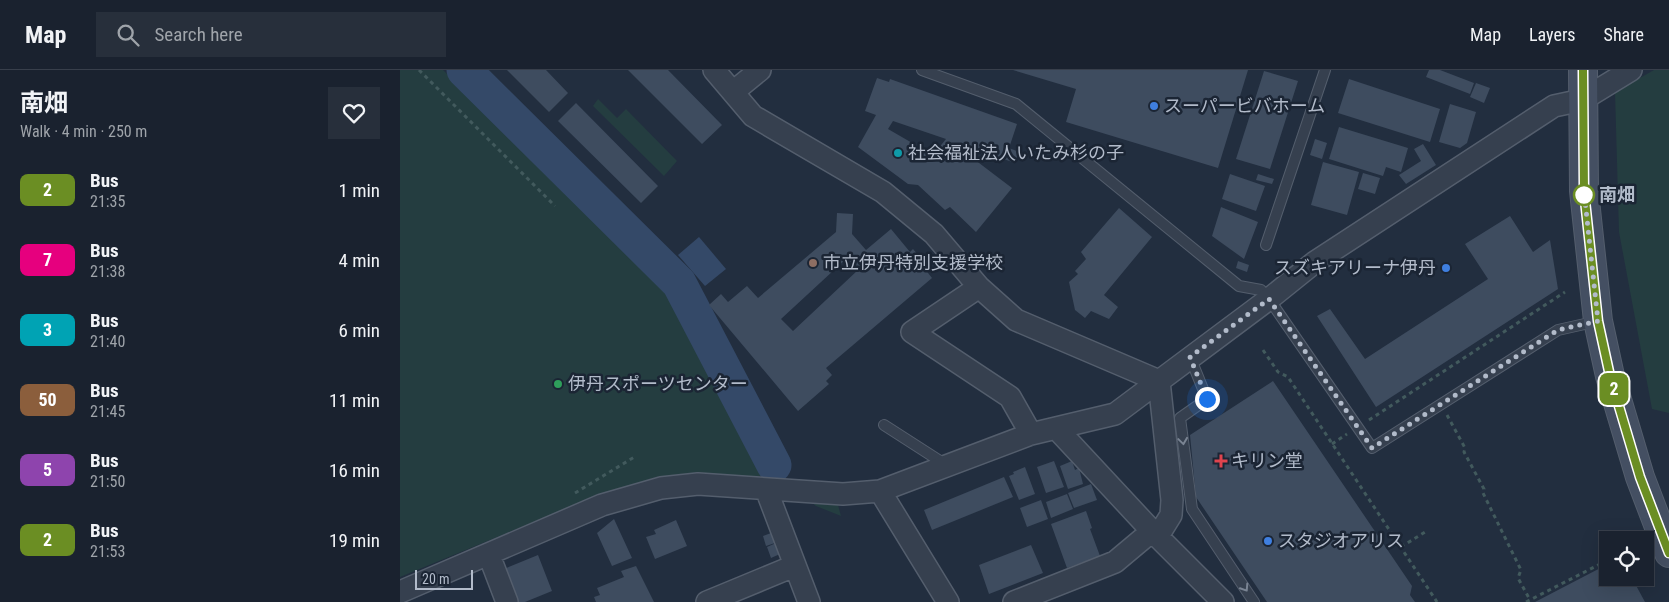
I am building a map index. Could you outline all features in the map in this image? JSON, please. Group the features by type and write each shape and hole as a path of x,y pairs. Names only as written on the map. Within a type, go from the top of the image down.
{"main road":[{"path":"1583,70 1584,191 1598,321 1612,385 1640,477 1662,516 1669,553"}],"street":[{"path":"714,70 752,116 883,192 934,234 979,287 1016,320 1159,381"},
{"path":"733,92 760,70"},
{"path":"400,592 602,505 661,488 698,484 844,494 880,492 1031,434 1115,414 1269,299 1315,262 1554,106 1582,100 1631,70"},
{"path":"979,287 912,332 1010,397 1031,434"},
{"path":"1014,602 1115,562 1155,533 1171,515 1172,500 1159,381"},
{"path":"1056,428 1223,602"},
{"path":"766,489 808,602"},
{"path":"880,492 948,602"},
{"path":"489,555 507,602"},
{"path":"707,602 794,566"}],"lane":[{"path":"922,70 1016,104 1239,286 1261,290 1372,448 1558,330 1598,321"},
{"path":"1266,245 1325,70"},
{"path":"1190,357 1207,399 1180,418 1192,509 1254,602"},
{"path":"884,425 940,461 944,467"}],"path":[{"path":"419,70 555,206"},
{"path":"1332,444 1565,292"},
{"path":"1263,350 1278,372 1288,376 1436,602"},
{"path":"1441,405 1484,489 1483,493 1521,570 1518,578 1528,601 1599,565"},
{"path":"1401,547 1425,532"}],"green space":[{"name":"伊丹スポーツセンター","path":"400,70 443,70 667,292 764,476 664,477 597,496 400,577"},
{"path":"1654,70 1669,70 1669,413 1652,409 1619,232 1615,92"},
{"path":"598,99 617,118 626,109 677,161 664,176 593,106"},
{"path":"811,502 835,503 838,505 841,516 816,506"}],"water":[{"path":"699,237 726,269 705,286 678,255"}],"building":[{"path":"507,70 546,70 568,93 549,112"},
{"path":"628,70 668,70 722,125 702,144"},
{"name":"スーパービバホーム","path":"1013,70 1248,70 1218,168 1066,122 1076,89"},
{"path":"1429,70 1440,70 1474,83 1470,94 1426,77"},
{"path":"1264,71 1298,81 1270,169 1236,159"},
{"name":"社会福祉法人いたみ杉の子","path":"877,78 889,82 890,79 1017,124 1009,148 1019,152 1015,163 961,144 958,147 1012,188 976,232 950,207 945,210 918,185 908,184 858,147 876,115 865,111","holes":["893,121 946,139 933,155 888,129"]},
{"path":"1349,79 1440,109 1430,142 1338,113"},
{"path":"1476,83 1490,88 1484,103 1470,97"},
{"path":"576,103 658,186 641,203 558,121"},
{"path":"1450,104 1476,112 1467,143 1460,148 1439,142"},
{"path":"1339,127 1408,148 1401,172 1386,167 1383,176 1329,159"},
{"path":"1315,139 1327,143 1322,159 1310,155"},
{"path":"1423,144 1436,165 1406,184 1399,175 1421,161 1414,149"},
{"path":"1323,162 1359,172 1347,215 1311,205"},
{"path":"1363,173 1380,178 1375,194 1358,189"},
{"path":"1230,174 1265,186 1256,211 1222,199"},
{"path":"1258,174 1274,179 1272,184 1256,180"},
{"path":"1221,207 1258,222 1244,259 1212,236"},
{"name":"社会福祉法人いたみ杉の子","path":"1119,208 1152,237 1104,295 1118,307 1109,319 1091,311 1085,318 1075,310 1069,282 1078,274 1075,271 1086,259 1081,252"},
{"path":"837,213 853,214 852,234 866,250 891,229 910,252 913,249 924,262 921,264 932,278 826,368 832,375 826,381 829,384 798,411 709,305 721,294 728,302 747,286 758,298 836,232","holes":["847,258 858,270 793,331 781,319"]},
{"path":"1510,216 1533,252 1550,240 1558,289 1376,407 1317,316 1330,309 1365,359 1488,279 1465,244"},
{"path":"1238,261 1249,265 1247,272 1236,268"},
{"path":"1273,381 1412,586 1410,595 1415,602 1267,602 1196,497 1190,435"},
{"path":"1054,461 1064,487 1046,493 1037,467"},
{"path":"1072,461 1075,470 1079,468 1083,484 1068,489 1060,466"},
{"path":"1025,467 1035,494 1019,500 1009,476 1014,474 1013,472"},
{"path":"1004,477 1013,497 932,530 924,510"},
{"path":"1091,484 1097,500 1074,508 1068,493"},
{"path":"1067,494 1073,509 1051,518 1046,502"},
{"path":"1041,500 1048,519 1027,527 1020,508"},
{"path":"1086,511 1092,528 1090,529 1100,556 1067,568 1051,524"},
{"path":"614,519 632,558 612,566 597,533"},
{"path":"676,520 687,546 655,559 646,537 656,534 654,530"},
{"path":"771,533 775,543 766,546 763,536"},
{"path":"776,543 780,554 771,558 767,547"},
{"path":"1031,545 1043,573 989,594 979,565"},
{"path":"538,555 552,591 525,602 517,602 504,569"},
{"path":"636,566 654,602 596,602 594,597 600,595 597,588 624,577 621,571"},
{"path":"1599,569 1599,586 1636,586 1645,602 1535,602"}],"waterway":[{"path":"464,70 679,283 774,465"}],"bus line":[{"name":"2","path":"1583,70 1584,191 1598,321 1610,376 1640,477 1654,518 1669,553"}],"place":[{"name":"スーパービバホーム","path":"1154,106"},
{"name":"社会福祉法人いたみ杉の子","path":"898,153"},
{"name":"南畑","path":"1584,195"},
{"name":"市立伊丹特別支援学校","path":"813,263"},
{"name":"スズキアリーナ伊丹","path":"1446,268"},
{"name":"伊丹スポーツセンター","path":"558,384"},
{"name":"キリン堂","path":"1221,461"},
{"name":"スタジオアリス","path":"1268,541"}],"route":[{"path":"1207,399 1190,357 1269,299 1372,448 1558,330 1598,321 1584,191 1584,195"}]}
